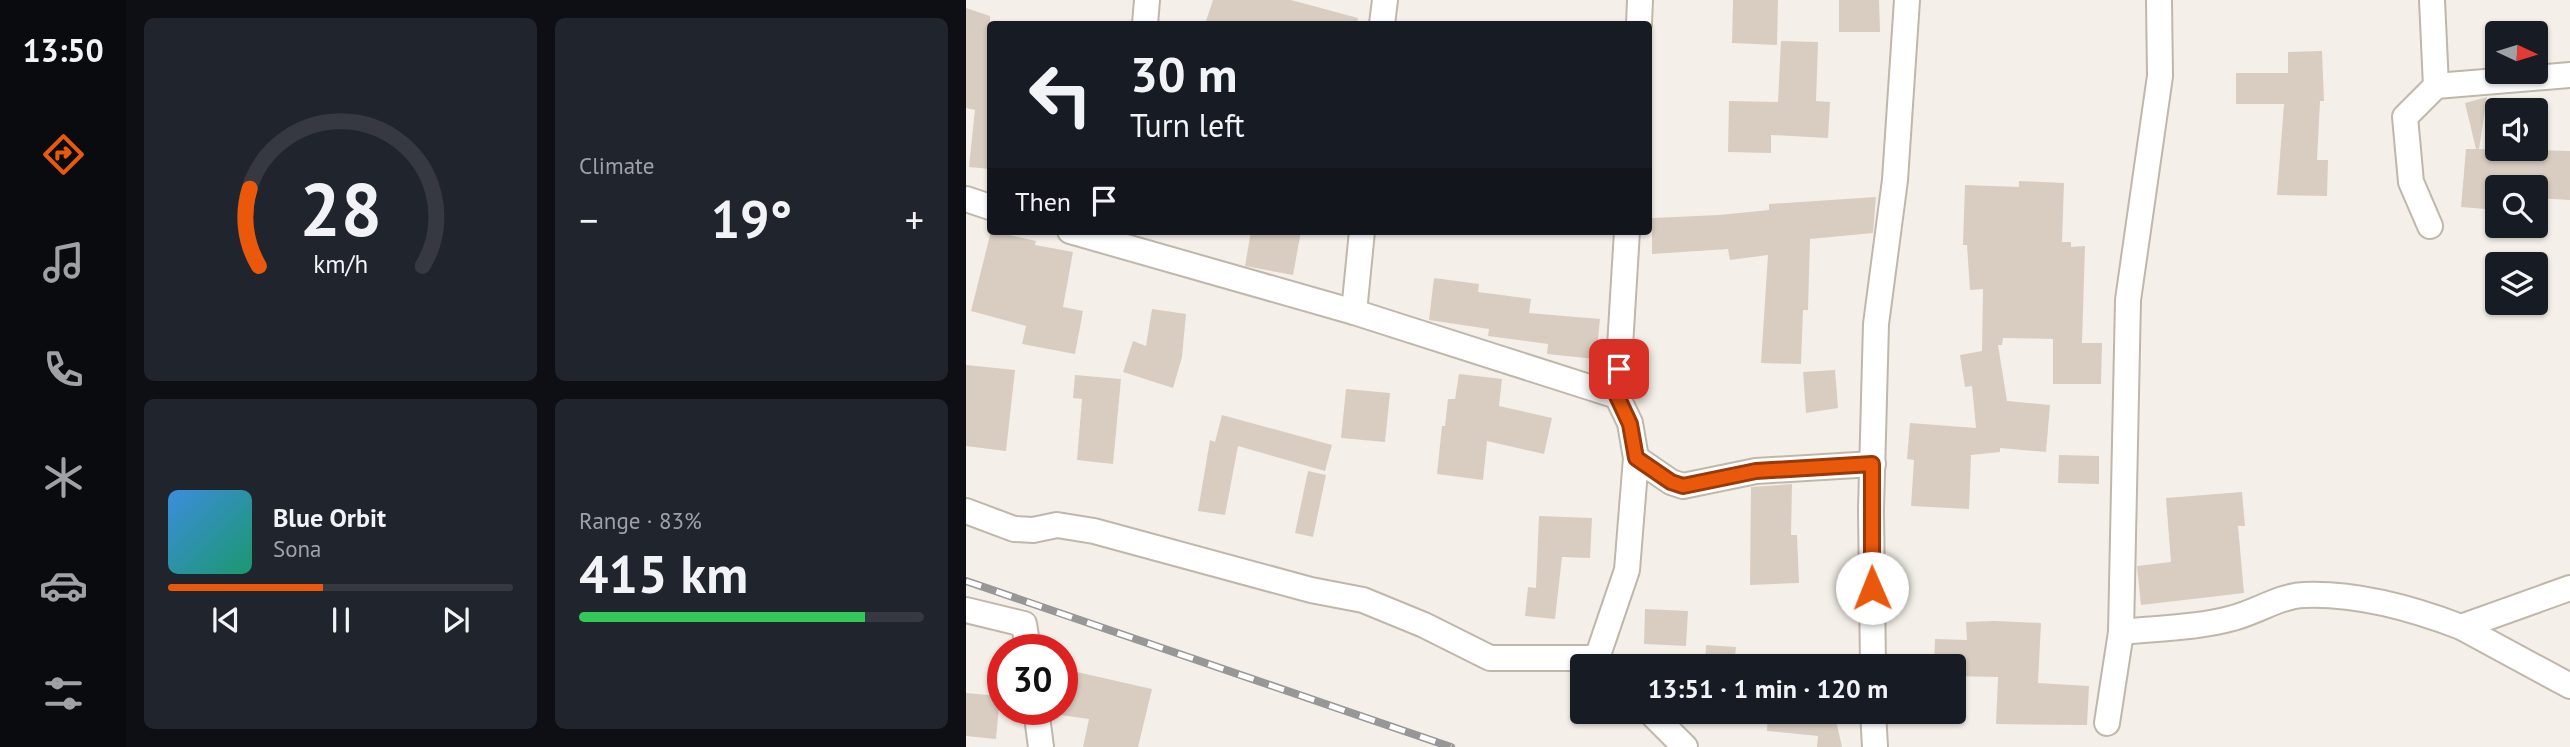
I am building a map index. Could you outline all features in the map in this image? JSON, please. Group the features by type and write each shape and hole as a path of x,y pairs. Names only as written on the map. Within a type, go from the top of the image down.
{"street":[{"path":"1145,21 1147,0"},
{"path":"1382,21 1385,0"},
{"path":"1639,21 1640,0"},
{"path":"1873,654 1872,464 1876,324 1895,180 1907,0"},
{"path":"2107,723 2121,632 2128,300 2160,76 2159,0"},
{"path":"2432,0 2436,86"},
{"path":"2430,226 2412,182 2405,117 2436,86 2570,75"},
{"path":"966,199 987,206"},
{"path":"1095,235 1127,240 1617,396"},
{"path":"1354,312 1362,235"},
{"path":"1604,654 1627,570 1629,512 1636,458 1630,424 1617,396 1627,235"},
{"path":"1636,458 1671,482 1683,486 1756,471 1872,464"},
{"path":"966,511 1014,529 1033,530 1057,525 1094,531 1311,590 1363,600 1424,625 1490,658 1570,661"},
{"path":"2461,627 2570,588"},
{"path":"2121,632 2211,623 2236,617 2281,599 2304,595 2408,607 2461,627 2570,686"},
{"path":"966,610 1024,624 1026,634"},
{"path":"1662,724 1685,747"},
{"path":"1874,724 1875,747"},
{"path":"1038,725 1041,747"}],"building":[{"path":"1213,0 1291,0 1358,18 1358,21 1206,21"},
{"path":"1733,0 1778,0 1777,45 1732,43"},
{"path":"1839,0 1879,0 1880,32 1839,32"},
{"path":"966,8 990,16 990,21 987,21 987,169 969,167 975,110 966,108"},
{"path":"1781,41 1818,42 1816,101 1830,102 1828,138 1771,135 1771,153 1728,152 1729,101 1778,102"},
{"path":"2322,51 2324,101 2320,101 2317,160 2328,160 2327,196 2277,195 2284,104 2236,104 2236,73 2288,73 2288,52"},
{"path":"2487,97 2479,149 2485,149 2485,161 2548,161 2548,151 2570,151 2570,200 2548,199 2548,175 2485,175 2485,209 2461,207 2466,149 2476,149 2465,103"},
{"path":"2019,181 2064,183 2062,242 2071,242 2071,247 2085,246 2082,343 2102,343 2101,384 2053,384 2053,339 2003,338 2002,345 1998,345 2007,401 2050,405 2046,452 2000,448 2000,452 1971,455 1969,509 1911,506 1914,460 1907,459 1910,423 1976,428 1972,386 1965,387 1960,355 1982,351 1983,289 1970,290 1967,245 1963,245 1965,185 2019,187"},
{"path":"1876,197 1873,233 1810,239 1808,310 1803,310 1801,364 1761,363 1768,255 1730,260 1728,249 1652,254 1652,218 1719,215 1769,210 1769,204"},
{"path":"990,235 1009,235 1036,241 1035,245 1073,252 1063,307 1083,311 1075,354 1022,344 1026,326 971,311"},
{"path":"1250,235 1300,235 1293,275 1245,266"},
{"path":"1434,278 1479,284 1478,292 1531,299 1529,313 1600,319 1596,359 1547,354 1548,344 1488,336 1489,329 1429,320"},
{"path":"1152,309 1186,314 1182,357 1173,388 1123,372 1133,341 1146,346"},
{"path":"966,365 1015,370 1006,451 966,446"},
{"path":"1835,370 1838,408 1806,413 1803,372"},
{"path":"1459,374 1502,379 1499,406 1552,418 1544,454 1487,441 1483,480 1437,474 1442,426 1445,426 1448,399 1455,399"},
{"path":"1075,375 1121,379 1113,464 1077,460 1082,399 1073,398"},
{"path":"1346,389 1390,393 1385,442 1341,438"},
{"path":"1222,415 1332,445 1325,471 1238,446 1225,515 1198,511 1210,440 1215,442"},
{"path":"2059,455 2099,456 2099,484 2058,483"},
{"path":"1308,471 1326,475 1313,537 1295,533"},
{"path":"1792,484 1791,535 1797,535 1799,583 1750,585 1751,487"},
{"path":"2242,492 2245,526 2238,526 2244,593 2141,605 2137,566 2171,562 2166,498"},
{"path":"1539,516 1592,518 1590,558 1562,557 1555,619 1525,616 1528,587 1536,588"},
{"path":"1645,609 1688,611 1686,646 1644,644"},
{"path":"1966,622 2041,623 2038,683 2089,686 2087,725 1996,724 1998,677 1966,676 1966,654 1934,654 1935,639 1967,640"},
{"path":"1706,645 1736,647 1735,654 1706,654"},
{"path":"1078,672 1152,689 1138,747 1083,747 1089,719 1078,717"},
{"path":"966,693 987,695 987,725 997,725 996,739 966,736"},
{"path":"1767,724 1837,724 1842,747 1817,747 1818,736 1767,731"}],"railway":[{"path":"966,581 1451,747"}],"route":[{"path":"1619,369 1617,396 1630,424 1636,458 1671,482 1683,486 1698,485 1756,471 1872,464 1872,588"}]}
